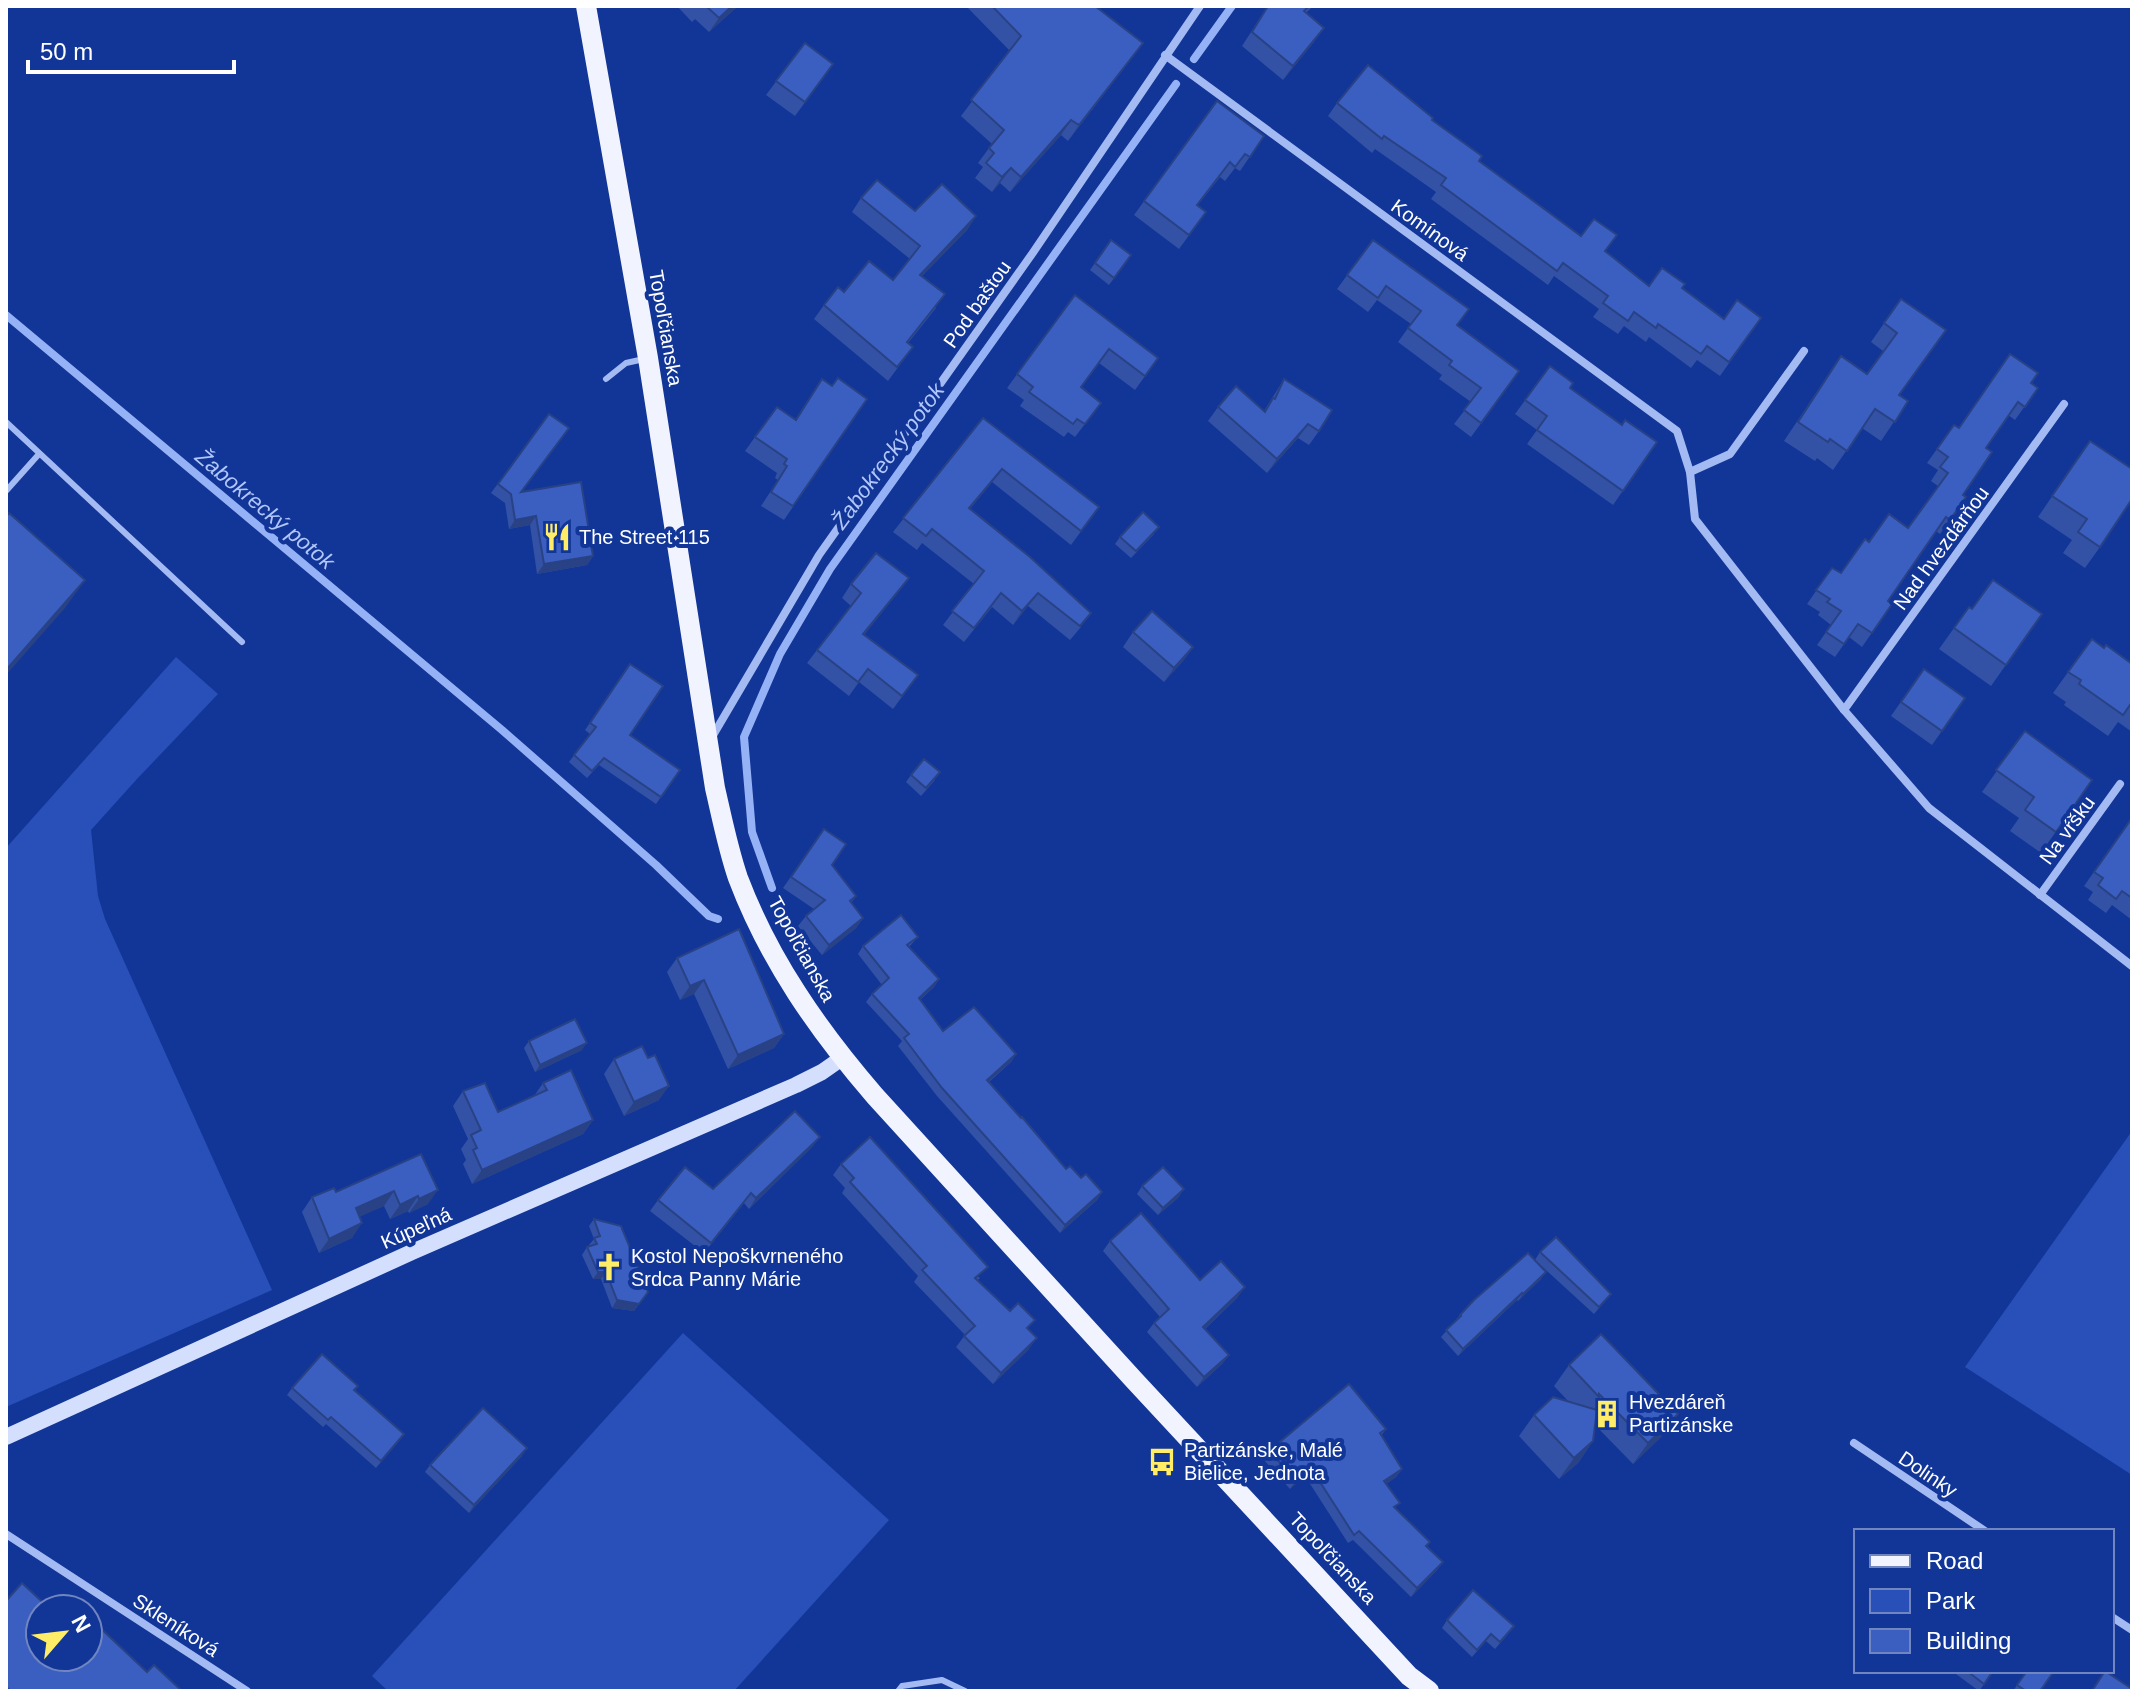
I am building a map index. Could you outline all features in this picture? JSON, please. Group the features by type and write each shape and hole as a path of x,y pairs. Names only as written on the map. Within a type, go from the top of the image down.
{"main road":[{"name":"Topoľčianska","path":"586,6 648,358 715,788 737,875 764,938 788,980 842,1058 1134,1380 1409,1676 1429,1691"}],"street":[{"name":"Pod baštou","path":"708,745 819,555 1032,254 1200,6"},
{"name":"Komínová","path":"1165,55 1677,431 1690,472"},
{"path":"1804,351 1730,454 1690,472 1695,519 1844,710 1929,808 2132,966"},
{"name":"Nad hvezdárňou","path":"1844,710 2064,404"},
{"name":"Na vŕšku","path":"2040,895 2120,784"},
{"name":"Kúpeľná","path":"6,1437 412,1252 796,1085 842,1058"},
{"name":"Dolinky","path":"1854,1443 1982,1529"},
{"name":"Skleníková","path":"6,1534 247,1691"},
{"path":"2114,1618 2132,1630"}],"lane":[{"path":"606,379 626,363 648,358"},
{"path":"6,422 242,642"},
{"path":"6,491 39,454"},
{"path":"898,1691 902,1686 942,1680 965,1691"}],"green space":[{"path":"176,657 218,694 91,830 98,896 105,919 272,1290 6,1407 6,848"},
{"path":"2132,1131 2132,1475 1965,1367"},
{"path":"683,1333 889,1520 734,1691 388,1691 372,1676"}],"building":[{"path":"706,6 732,6 719,18"},
{"path":"992,6 1095,6 1143,43 1079,125 1071,120 1021,177 1011,168 1002,177 986,163 994,153 989,148 1004,130 971,100 1021,36"},
{"path":"1268,6 1309,6 1304,11 1324,28 1293,66 1252,32"},
{"path":"805,43 833,64 805,102 776,81"},
{"path":"1368,65 1432,120 1482,156 1479,161 1581,236 1594,219 1617,235 1605,251 1649,286 1662,268 1685,284 1682,288 1724,319 1737,300 1761,318 1729,362 1707,346 1701,354 1658,324 1656,328 1634,312 1628,321 1603,303 1608,296 1563,263 1557,271 1441,185 1446,178 1384,136 1382,139 1337,103"},
{"path":"1217,101 1264,136 1250,157 1245,154 1235,167 1230,162 1197,205 1206,212 1189,235 1144,201"},
{"path":"877,180 915,211 942,184 976,216 920,275 945,294 907,342 913,347 897,367 824,305 838,287 844,292 869,261 893,280 920,246 861,198"},
{"path":"1111,240 1131,255 1114,278 1095,263"},
{"path":"1373,240 1469,309 1457,325 1519,371 1481,423 1464,410 1481,388 1449,365 1452,361 1408,328 1421,311 1386,286 1378,298 1347,275"},
{"path":"1075,295 1158,358 1145,376 1109,349 1081,387 1101,403 1085,424 1077,419 1073,424 1029,392 1033,387 1017,374"},
{"path":"1901,299 1946,330 1899,395 1908,401 1895,422 1875,409 1847,451 1798,422 1841,356 1867,374 1897,333 1884,323"},
{"path":"2010,354 2038,373 2031,383 2038,388 2025,407 2018,402 1986,448 1992,452 1963,495 1966,497 1950,520 1946,517 1888,601 1892,604 1872,633 1858,624 1844,644 1826,632 1841,611 1816,590 1832,568 1841,573 1865,539 1869,542 1889,514 1908,528 1948,473 1940,467 1948,457 1937,449 1954,425 1959,428"},
{"path":"1550,366 1573,383 1570,388 1622,425 1625,420 1657,442 1623,491 1537,430 1547,416 1525,400"},
{"path":"838,378 867,399 793,506 771,492 787,466 784,464 787,459 755,437 777,407 796,420 822,379 832,386"},
{"path":"1284,379 1332,410 1319,431 1308,424 1277,459 1218,407 1236,386 1265,412"},
{"path":"549,414 569,428 521,492 581,482 593,556 544,564 536,516 515,520 511,494 498,484"},
{"path":"983,418 1099,507 1081,531 1002,469 969,508 1030,557 1091,613 1080,626 1038,593 1022,611 1001,593 974,628 952,611 984,571 932,529 926,536 903,518"},
{"path":"2090,441 2132,469 2132,499 2100,547 2078,532 2087,519 2052,496"},
{"path":"1143,512 1159,527 1136,551 1120,537"},
{"path":"9,513 85,580 6,670 6,517"},
{"path":"876,553 909,578 863,634 918,675 902,696 868,669 858,682 817,650 861,593 851,584"},
{"path":"1993,580 2042,614 2006,665 1954,628"},
{"path":"1152,611 1193,647 1174,668 1133,632"},
{"path":"2092,639 2132,664 2132,702 2123,715 2079,684 2081,680 2068,672"},
{"path":"630,664 663,686 630,735 680,770 661,797 604,758 592,771 574,755 596,727 590,723"},
{"path":"1924,669 1965,698 1942,731 1901,702"},
{"path":"2025,731 2092,780 2056,832 2025,810 2034,797 1996,770"},
{"path":"924,759 940,772 926,788 911,775"},
{"path":"2132,818 2132,898 2122,891 2116,899 2098,885 2103,878 2094,872"},
{"path":"824,829 846,844 832,865 856,896 850,901 863,918 829,945 806,916 825,900 791,877"},
{"path":"901,915 918,937 907,945 939,979 919,998 943,1031 974,1007 1016,1054 987,1080 1066,1169 1070,1166 1081,1178 1086,1174 1102,1192 1065,1225 942,1088 904,1038 909,1034 872,994 889,978 863,946"},
{"path":"739,929 784,1034 738,1055 704,980 690,986 677,958"},
{"path":"575,1019 587,1043 540,1065 529,1041"},
{"path":"642,1046 648,1058 655,1055 669,1086 634,1102 614,1059"},
{"path":"571,1070 593,1120 482,1170 473,1150 477,1148 471,1135 481,1130 463,1091 485,1083 498,1112 547,1090 543,1083"},
{"path":"795,1111 820,1137 756,1198 751,1193 711,1243 658,1200 685,1167 713,1189"},
{"path":"870,1137 988,1267 975,1278 1010,1311 1018,1303 1035,1320 1027,1328 1037,1338 1001,1373 964,1336 975,1326 922,1270 927,1266 850,1182 854,1178 841,1164"},
{"path":"421,1154 438,1190 400,1205 394,1191 356,1208 362,1223 329,1239 312,1197 334,1188 336,1192"},
{"path":"1163,1167 1184,1189 1163,1208 1142,1186"},
{"path":"1141,1213 1200,1280 1221,1261 1245,1287 1203,1327 1229,1355 1204,1377 1154,1323 1169,1309 1110,1241"},
{"name":"Kostol Nepoškvrneného Srdca Panny Márie","path":"594,1219 621,1226 648,1292 639,1304 617,1300 606,1272 598,1272 587,1247 597,1244 594,1238 600,1236"},
{"path":"1556,1237 1611,1294 1599,1307 1540,1252"},
{"path":"1528,1253 1546,1272 1463,1349 1446,1330 1474,1300"},
{"path":"1601,1334 1678,1414 1648,1443 1569,1365"},
{"path":"322,1354 358,1386 354,1390 404,1434 381,1461 292,1388"},
{"path":"1349,1384 1386,1429 1380,1433 1402,1469 1384,1481 1400,1503 1394,1507 1430,1542 1426,1546 1443,1562 1417,1588 1359,1531 1354,1535 1311,1468 1296,1480 1269,1451"},
{"path":"1553,1397 1597,1410 1593,1441 1574,1458 1534,1415"},
{"path":"483,1408 527,1448 474,1505 430,1465"},
{"path":"22,1583 33,1593 24,1593 24,1673 104,1673 104,1632 147,1672 154,1665 182,1691 11,1691 6,1687 6,1601"},
{"path":"1473,1590 1514,1626 1500,1642 1491,1634 1477,1650 1447,1620"},
{"path":"1970,1673 1992,1673 1984,1684"},
{"path":"2026,1673 2053,1673 2040,1691 2026,1691 2017,1685"},
{"path":"2104,1673 2132,1689 2132,1691 2092,1691"}],"waterway":[{"name":"Žabokrecký potok","path":"1194,59 1232,6"},
{"name":"Žabokrecký potok","path":"772,888 752,832 744,737 780,654 830,569 1176,84"},
{"name":"Žabokrecký potok","path":"6,315 502,730 656,865 709,916 718,919"}],"place":[{"name":"The Street 115","path":"557,537"},
{"name":"Kostol Nepoškvrneného Srdca Panny Márie","path":"609,1267"},
{"name":"Hvezdáreň Partizánske","path":"1607,1414"},
{"name":"Partizánske, Malé Bielice, Jednota","path":"1162,1462"}]}
